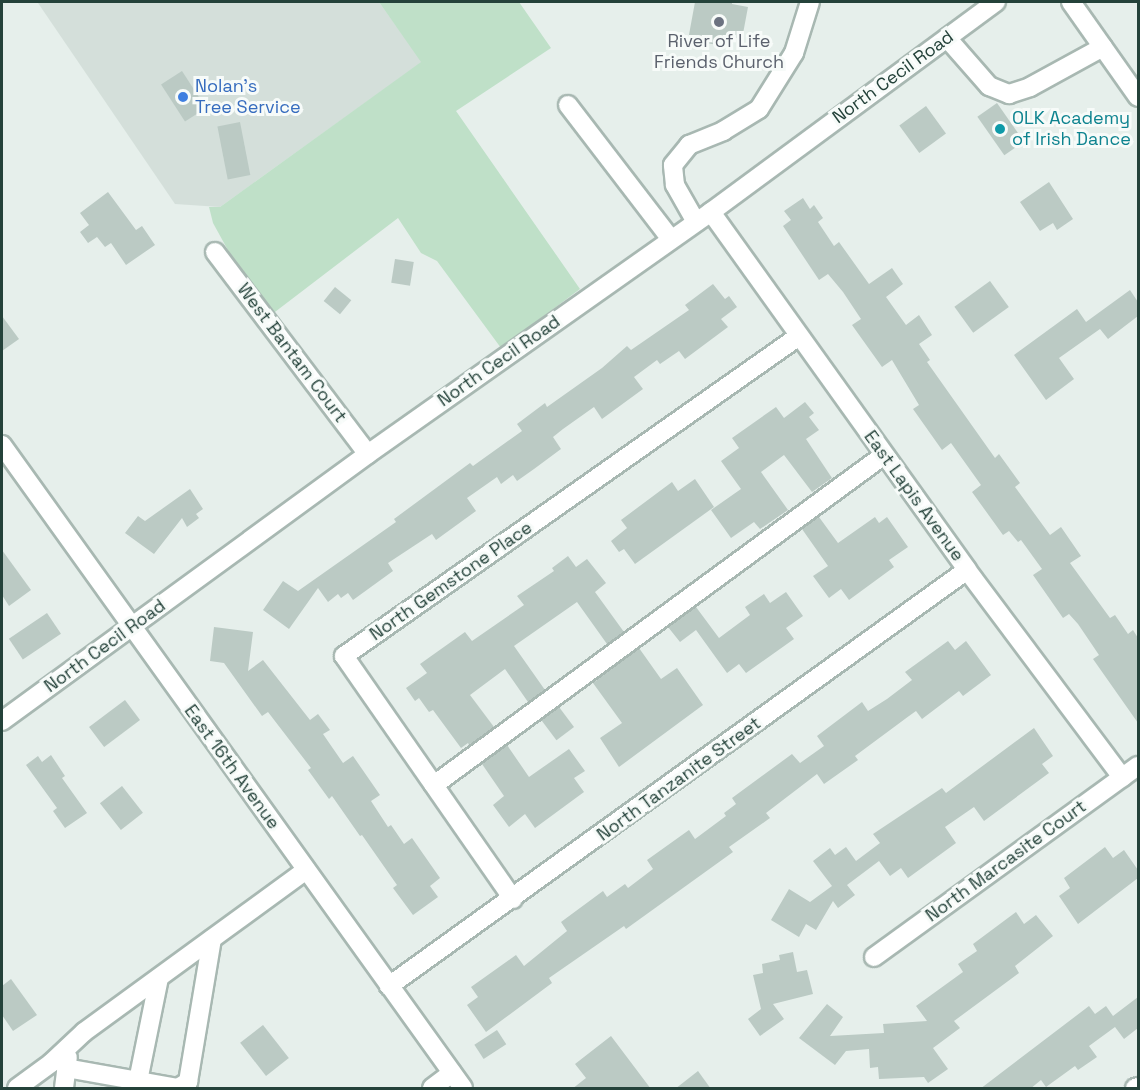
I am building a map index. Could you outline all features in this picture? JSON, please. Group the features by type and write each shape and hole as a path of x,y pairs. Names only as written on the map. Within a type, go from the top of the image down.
{"street":[{"name":"East Lapis Avenue","path":"810,2 794,53 759,109 723,130 689,145 673,165 675,185 799,336 967,570 1122,777"},
{"name":"North Cecil Road","path":"2,722 368,454 703,217 996,2"},
{"path":"1071,2 1138,97"},
{"path":"947,38 989,86 1010,94 1030,87 1103,47"},
{"path":"568,105 671,239"},
{"name":"West Bantam Court","path":"215,252 368,454"},
{"name":"North Gemstone Place","path":"513,899 344,656 799,336"},
{"name":"East 16th Avenue","path":"2,445 463,1089"},
{"path":"434,785 884,454"},
{"name":"North Tanzanite Street","path":"389,986 513,899 967,570"},
{"name":"North Marcasite Court","path":"874,957 1138,766"},
{"path":"17,1089 69,1046 306,870"},
{"path":"66,1068 178,1088 185,1087 191,1072 212,939"},
{"path":"138,1081 159,978"},
{"path":"64,1089 69,1046"},
{"path":"432,1089 452,1073"}],"shaded area":[{"path":"379,2 422,62 220,207 175,204 38,3"}],"green space":[{"path":"379,2 519,2 551,48 456,111 580,289 501,348 437,261 421,253 398,218 271,315 240,272 213,223 209,207 220,207 421,62"}],"building":[{"name":"River of Life Friends Church","path":"695,2 732,2 732,4 748,7 742,39 726,36 724,46 688,40"},
{"name":"Nolan's Tree Service","path":"182,71 206,108 185,122 161,85"},
{"name":"OLK Academy of Irish Dance","path":"997,103 1024,142 1004,155 977,117"},
{"path":"926,106 946,134 919,153 899,125"},
{"path":"240,122 250,175 228,179 217,126"},
{"path":"1049,182 1073,219 1057,230 1053,223 1040,231 1020,202"},
{"path":"108,192 136,230 142,226 155,245 126,265 111,243 105,247 97,237 88,243 80,232 89,225 80,213"},
{"path":"803,198 810,209 814,205 823,218 818,222 834,246 839,242 869,284 892,268 903,284 886,297 906,325 919,315 932,335 919,344 930,360 927,362 995,458 999,454 1020,483 1015,487 1050,535 1061,527 1081,556 1070,563 1110,618 1115,615 1128,634 1133,630 1138,638 1138,723 1093,659 1099,655 1078,624 1069,614 1063,618 1033,575 1042,569 1021,540 1018,542 1009,531 1003,535 972,492 981,485 951,443 942,450 913,409 919,405 892,360 882,367 852,325 861,319 843,292 828,274 819,280 783,226 791,220 784,211"},
{"path":"395,259 414,262 410,286 391,283"},
{"path":"990,281 1009,307 973,333 954,307"},
{"path":"713,284 725,299 729,296 737,307 721,319 728,327 685,359 679,351 660,364 657,360 634,377 643,389 602,419 594,407 563,429 553,437 561,449 517,481 513,475 501,484 497,477 467,498 476,511 436,540 432,534 388,563 393,571 353,600 348,593 341,598 338,594 328,602 318,588 289,629 263,610 283,581 298,591 396,522 394,519 470,463 473,466 522,431 517,424 545,403 547,407 602,368 627,346 631,350 689,310 685,305"},
{"path":"335,287 351,300 340,314 324,301"},
{"path":"1130,290 1138,302 1138,316 1108,339 1100,329 1059,358 1074,379 1046,400 1014,355 1077,309 1086,322"},
{"path":"2,316 19,339 2,351"},
{"path":"805,402 814,413 809,417 819,430 806,439 832,478 812,492 784,455 761,472 788,510 760,529 754,522 731,538 711,510 741,489 721,461 739,448 732,438 776,407 784,418"},
{"path":"695,479 714,507 635,564 624,549 619,552 611,541 627,528 621,520 672,482 678,491"},
{"path":"190,489 203,509 196,514 199,518 187,527 182,518 154,554 125,533 138,516 145,521"},
{"path":"819,517 838,543 875,517 879,523 887,517 908,547 889,560 894,567 849,600 841,589 829,598 813,576 828,566 802,529"},
{"path":"2,550 31,590 9,606 2,595"},
{"path":"568,556 576,567 587,559 606,583 595,592 624,632 607,644 577,602 514,646 545,690 528,702 505,669 470,695 494,727 461,748 433,710 429,712 419,698 415,701 406,688 427,673 420,664 465,632 472,641 524,605 517,596 554,571 552,568"},
{"path":"786,592 803,616 786,628 794,639 746,673 739,664 727,673 696,630 680,642 668,627 696,607 719,638 750,615 745,607 764,594 770,603"},
{"path":"47,613 61,634 23,659 9,639"},
{"path":"214,627 253,632 248,671 263,660 310,720 318,714 330,730 323,734 343,763 353,756 380,795 371,801 388,827 391,825 404,844 412,838 440,878 430,886 438,897 413,915 393,888 397,885 362,835 360,836 332,796 329,799 308,770 311,768 268,712 262,716 224,663 210,661"},
{"path":"948,641 955,650 966,641 991,675 963,696 959,691 922,719 916,711 855,756 858,760 824,784 817,774 766,813 770,818 729,847 733,852 626,929 624,926 549,978 552,983 486,1032 467,1005 478,997 471,987 516,955 524,966 567,931 561,922 603,891 607,897 625,884 628,888 653,869 647,860 689,830 695,839 726,816 724,813 736,804 732,798 792,754 800,763 824,746 817,736 862,702 868,711 887,699 912,680 905,672"},
{"path":"639,648 661,679 677,668 703,705 619,767 600,738 622,723 593,683"},
{"path":"125,700 140,720 104,747 89,727"},
{"path":"559,707 574,727 556,740 541,720"},
{"path":"1034,728 1053,756 1042,764 1049,773 984,821 974,807 945,827 956,843 908,878 901,868 890,876 879,861 847,885 855,895 838,908 833,901 816,930 806,924 799,937 771,920 789,889 810,902 832,886 813,861 830,848 835,855 846,847 856,861 880,843 873,834 942,788 946,793"},
{"path":"507,745 529,777 569,749 585,771 574,778 584,792 535,828 525,814 509,827 493,805 504,796 482,764"},
{"path":"51,755 65,776 62,778 87,813 65,828 53,811 57,808 26,765 38,756 42,762"},
{"path":"122,786 143,813 121,830 100,803"},
{"path":"1105,847 1113,858 1124,850 1138,870 1138,878 1078,924 1059,896 1070,888 1064,878"},
{"path":"1016,912 1024,924 1036,915 1053,936 1015,966 1019,973 954,1021 960,1028 933,1048 948,1069 928,1083 924,1077 879,1079 878,1067 870,1068 869,1049 846,1051 835,1065 799,1038 827,1004 843,1017 830,1036 884,1033 883,1024 927,1021 916,1006 963,972 958,964 977,951 973,944"},
{"path":"793,952 797,972 807,970 813,994 773,1004 784,1019 760,1036 748,1019 761,1009 753,975 763,973 762,964 780,960 779,955"},
{"path":"11,979 37,1015 13,1031 2,1015 2,986"},
{"path":"1138,997 1138,1028 1124,1039 1115,1027 1089,1046 1097,1057 1078,1070 1075,1066 1046,1087 1041,1080 1030,1089 980,1089 1089,1006 1095,1014 1106,1006 1113,1016"},
{"path":"263,1025 289,1058 266,1076 240,1043"},
{"path":"497,1030 506,1044 484,1059 474,1045"},
{"path":"611,1036 651,1089 572,1089 586,1078 575,1064"},
{"path":"698,1071 711,1089 675,1089"}],"place":[{"name":"River of Life Friends Church","path":"719,22"},
{"name":"Nolan's Tree Service","path":"183,97"},
{"name":"OLK Academy of Irish Dance","path":"1000,129"}]}
